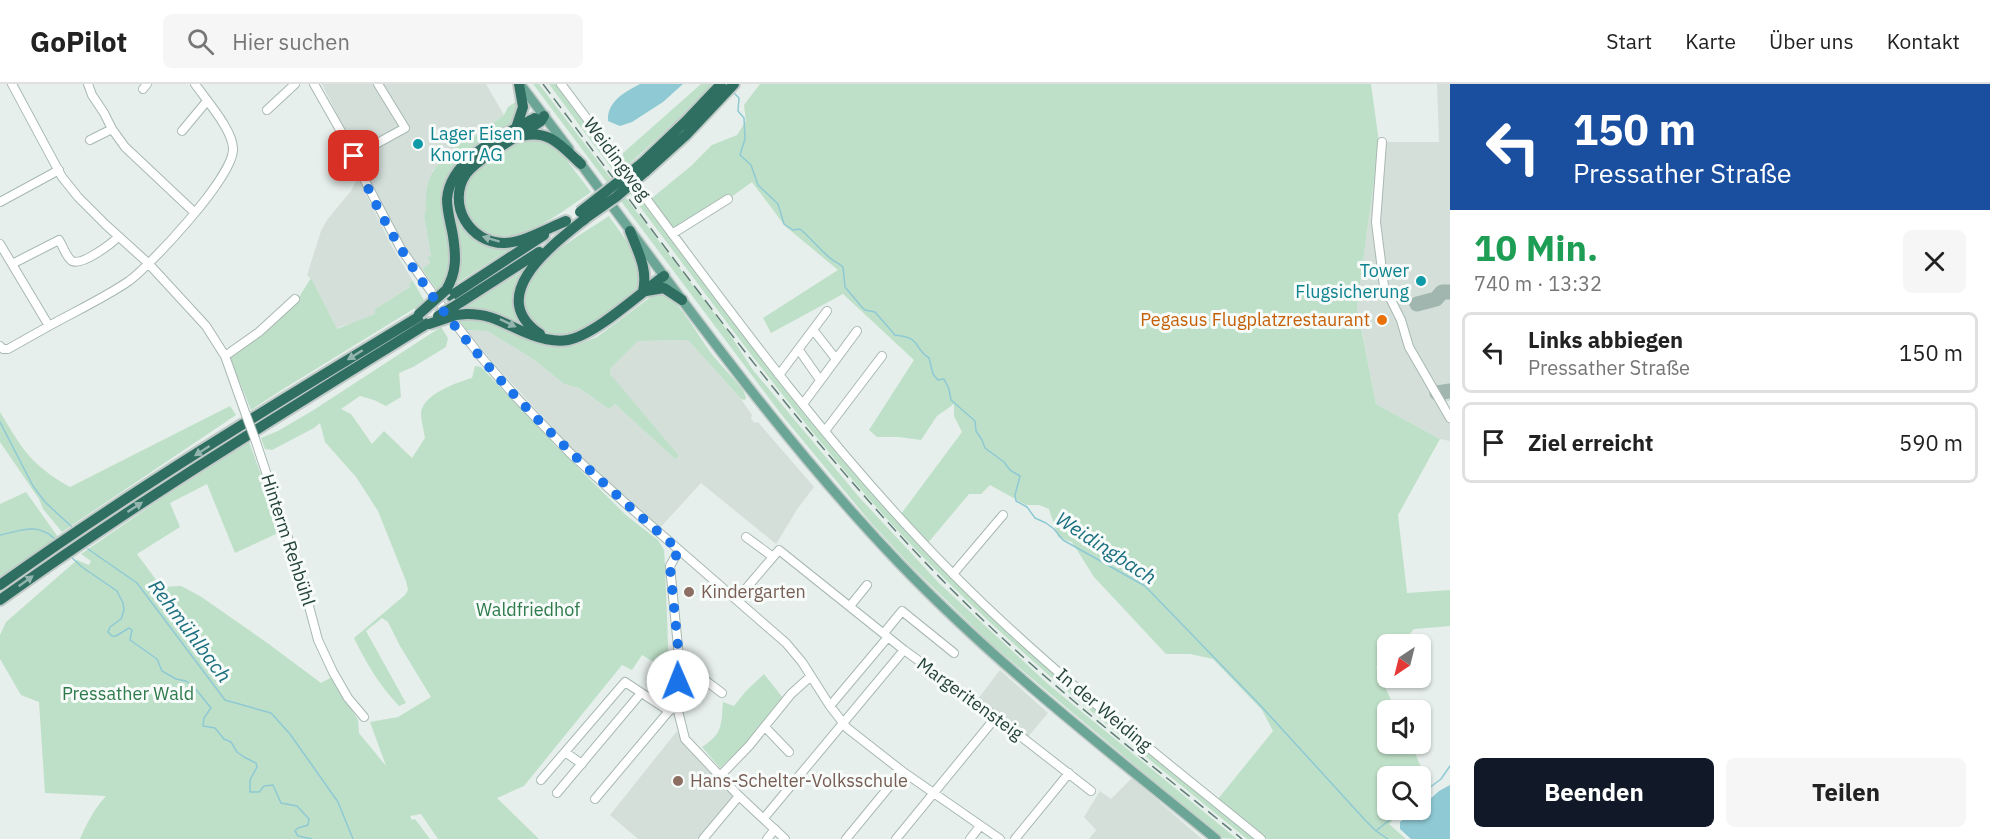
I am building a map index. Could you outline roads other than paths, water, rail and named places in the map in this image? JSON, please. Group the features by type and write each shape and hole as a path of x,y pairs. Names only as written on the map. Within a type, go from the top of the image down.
{"highway":[{"path":"516,133 523,107 520,84"},
{"path":"0,585 43,554 83,534 282,413 423,321 452,297 525,262 571,223 643,168 668,140 719,91 734,84"},
{"path":"544,116 537,116 475,164 466,175 459,195 460,210 464,220 482,237 505,243 518,241 571,223"},
{"path":"452,297 451,281 456,254 447,199 453,177 474,154 516,133 530,134 546,136 553,140 581,164"},
{"path":"548,339 526,322 520,309 518,296 528,270 571,223"},
{"path":"630,231 645,268 643,291"},
{"path":"0,600 51,563 83,534 251,419 405,325 456,315 481,314 497,318 531,334 560,340 580,336 595,328 664,276"},
{"path":"643,291 664,288 682,300"},
{"path":"423,321 452,297"}],"main road":[{"path":"520,84 767,410 870,532 930,595 1023,681 1216,839"}],"street":[{"name":"Hinterm Rehbühl","path":"12,84 59,170 78,197 148,263 206,326 225,356 302,580 318,640 348,698 364,717"},
{"path":"88,84 92,95 125,147 194,212"},
{"path":"0,346 8,349 130,280 194,212 227,170 233,151 230,135 195,84"},
{"path":"267,110 295,84"},
{"path":"315,84 401,249 443,308 516,397 570,453 786,643 830,706 856,736 1000,839"},
{"path":"354,156 405,128 378,84"},
{"name":"Weidingweg","path":"561,84 779,375 870,483"},
{"path":"182,131 207,100"},
{"path":"90,140 112,129"},
{"path":"1382,142 1376,222 1384,286 1401,320 1409,347 1450,418"},
{"path":"0,202 59,170"},
{"path":"672,234 728,199"},
{"path":"12,264 59,240 69,259 79,262 95,254 118,237"},
{"path":"1,250 12,264 49,326"},
{"path":"225,356 260,332 295,299"},
{"path":"779,375 827,311"},
{"path":"803,404 857,330"},
{"path":"814,331 836,358"},
{"path":"799,350 820,380"},
{"path":"825,431 882,356"},
{"name":"In der Weiding","path":"870,483 953,574 1020,639 1261,839"},
{"path":"953,574 1003,515"},
{"name":"Margeritensteig","path":"746,537 776,553 850,606 903,650 996,717 1091,791"},
{"path":"679,550 670,567 680,667 673,709 685,739 739,796 785,839"},
{"path":"737,599 776,553"},
{"path":"850,606 867,585"},
{"path":"830,706 902,611 954,653"},
{"path":"764,818 903,650"},
{"path":"680,667 690,669 722,693"},
{"path":"720,776 765,727 791,694 811,676"},
{"path":"541,780 625,682 673,709"},
{"path":"557,793 641,693"},
{"path":"595,799 673,709"},
{"path":"896,839 996,717"},
{"path":"765,727 789,752"},
{"path":"565,752 582,764"},
{"path":"846,839 902,771"},
{"path":"1015,839 1069,773"},
{"path":"703,839 739,796"},
{"path":"970,839 980,826"},
{"path":"767,839 775,829"}],"water":[{"path":"640,84 683,84 663,102 632,122 620,126 608,121 610,108 618,98"},
{"path":"1450,785 1450,839 1411,839 1400,829 1400,822 1403,820 1431,820 1431,798"}],"waterway":[{"name":"Weidingbach","path":"732,91 739,98 738,111 744,118 745,139 740,155 751,165 758,185 778,204 784,224 793,230 800,229 831,259 843,267 845,287 861,306 865,310 875,312 895,335 914,341 929,358 933,374 938,380 944,379 951,400 975,421 976,431 985,448 1020,476 1015,495 1016,501 1027,507 1035,518 1054,529 1063,540 1145,586 1261,706 1365,820 1388,839"},
{"name":"Rehmühlbach","path":"0,422 33,486 45,502 72,527"},
{"path":"0,535 35,529 55,539"},
{"name":"Rehmühlbach","path":"88,549 137,583 225,700 271,713 290,734 338,802 353,839"},
{"path":"70,556 117,591 124,610 121,619 110,627 108,632 116,636 129,628 132,630 130,640 157,659 162,671 194,687 211,708 204,718 203,726 215,728 224,739 231,742 237,752 256,763 257,767 250,780 250,792 259,792 264,786 273,785 281,803 297,806 309,819 308,825 295,831 298,836 312,839"},
{"path":"1431,787 1441,779 1450,766"},
{"path":"1377,830 1390,820"}],"railway":[{"path":"543,84 773,387 821,446 922,559 1037,670 1242,839"}],"place":[{"name":"Lager Eisen Knorr AG","path":"418,144"},
{"name":"Tower Flugsicherung","path":"1421,281"},
{"name":"Pegasus Flugplatzrestaurant","path":"1382,320"},
{"name":"Kindergarten","path":"689,592"},
{"name":"Hans-Schelter-Volksschule","path":"678,781"}],"park label":[{"name":"Waldfriedhof","path":"528,610"},
{"name":"Pressather Wald","path":"128,694"}]}
